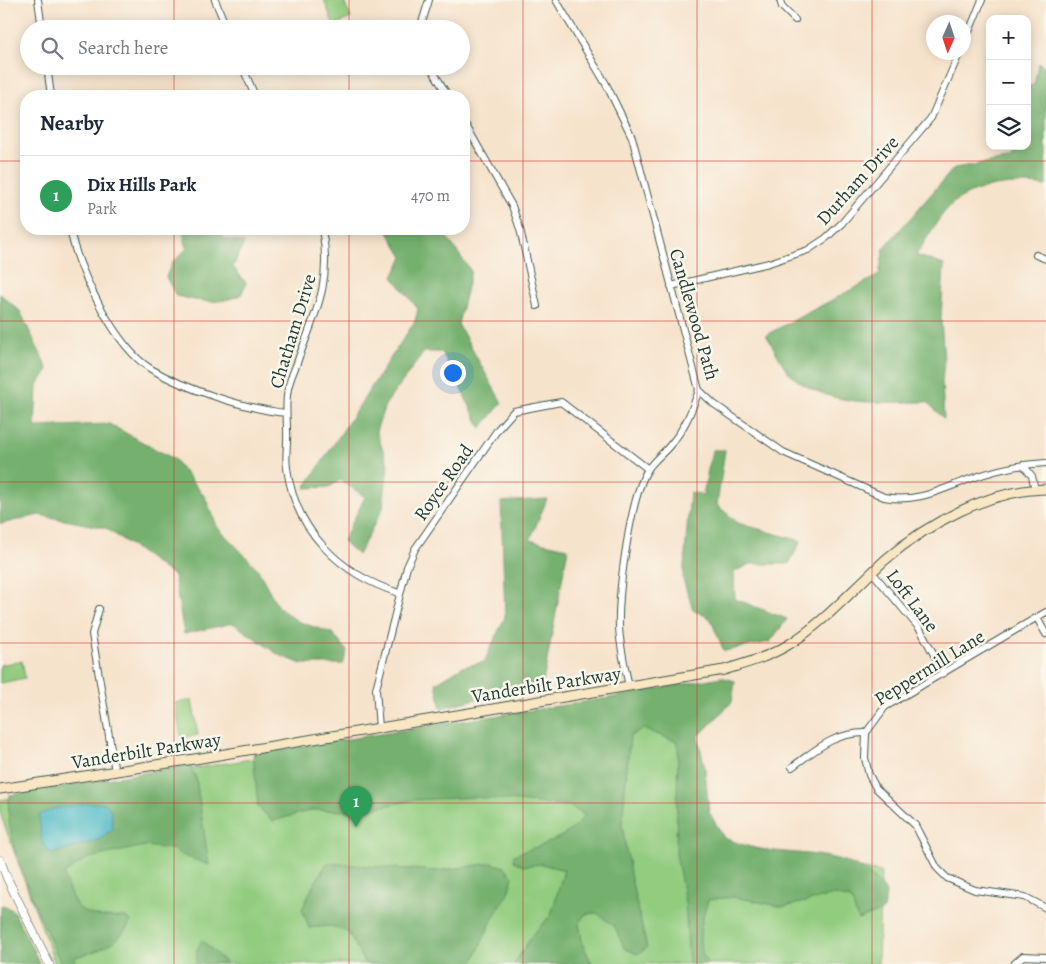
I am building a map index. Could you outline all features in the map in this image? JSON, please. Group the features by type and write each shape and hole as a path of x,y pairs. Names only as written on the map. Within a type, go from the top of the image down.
{"main road":[{"name":"Vanderbilt Parkway","path":"0,789 115,772 724,670 761,659 788,645 814,626 905,544 948,519 1004,494 1046,489"}],"street":[{"path":"38,0 41,20"},
{"path":"215,0 223,20"},
{"path":"422,20 429,0"},
{"name":"Candlewood Path","path":"556,0 606,84 632,137 699,390 714,404 783,452 884,497 899,500 929,496 969,479 1023,466 1046,463"},
{"path":"780,0 782,8 794,20"},
{"path":"971,27 982,0"},
{"name":"Durham Drive","path":"671,286 769,262 808,250 826,238 842,223 931,118 956,60"},
{"path":"48,75 50,90"},
{"path":"246,75 252,90"},
{"path":"435,75 444,90"},
{"path":"470,132 512,206 520,229 537,306"},
{"path":"72,235 82,270 112,325 129,350 151,368 183,384 263,410 286,413"},
{"name":"Chatham Drive","path":"323,235 326,251 324,287 288,388 286,413 287,467 290,486 297,506 308,526 322,546 340,565 372,584 399,593"},
{"path":"1036,255 1046,259"},
{"path":"629,687 619,628 620,602 632,512 648,469 672,444 682,429 699,390"},
{"name":"Royce Road","path":"379,728 376,689 399,593 414,549 498,429 514,410 561,402 648,469"},
{"path":"1023,466 1032,476 1034,490"},
{"name":"Loft Lane","path":"872,572 920,629 944,674"},
{"path":"99,609 92,634 115,772"},
{"name":"Peppermill Lane","path":"866,733 885,707 944,674 1046,612"},
{"path":"1037,618 1046,634"},
{"path":"792,767 829,740 848,733 866,733 865,758 869,775 876,788 915,825 938,868 947,878 975,890 1025,898 1046,908"},
{"path":"0,860 3,880 49,964"},
{"path":"1014,964 1023,956 1046,957"}],"green space":[{"path":"324,0 343,0 351,18 332,20"},
{"path":"1038,63 1046,67 1046,186 1009,184 970,193 959,199 944,212 916,255 944,265 941,319 944,360 942,382 944,419 927,402 874,402 840,399 808,387 793,377 782,363 766,335 879,275 884,248 954,168 1012,158 1012,150 1031,150 1031,85 1034,85"},
{"path":"184,235 222,235 223,238 244,243 233,267 246,283 241,295 209,302 176,296 166,277 172,263 187,248"},
{"path":"390,235 445,235 471,271 458,324 502,403 481,428 442,352 424,352 385,405 376,431 388,464 383,508 358,555 343,541 365,497 341,480 329,487 305,488 415,321 418,309 393,277 403,257"},
{"path":"0,294 20,311 48,370 37,386 35,427 109,424 174,459 205,497 218,528 257,568 278,607 297,621 332,633 347,651 343,664 302,664 279,655 233,623 184,634 174,576 106,528 39,515 0,524"},
{"path":"712,450 725,450 717,505 738,523 801,541 789,564 750,564 734,572 735,599 787,619 770,642 724,651 710,618 693,610 683,579 690,492 703,495"},
{"path":"547,499 530,540 568,548 543,682 441,708 436,683 462,667 484,662 505,617 501,502"},
{"path":"22,661 25,678 0,683 0,665"},
{"path":"721,677 735,681 732,702 698,737 705,769 709,812 724,838 760,849 829,857 844,861 859,868 873,878 886,892 884,910 858,920 851,899 834,895 784,907 734,897 708,900 700,933 700,941 701,949 708,964 689,964 685,902 676,853 678,742 643,729 630,736 622,824 631,879 647,948 637,954 624,948 615,927 597,913 585,914 579,924 583,945 592,964 514,964 534,933 551,915 564,870 542,864 523,866 514,861 514,855 553,840 571,830 584,815 570,806 474,797 414,800 357,811 312,810 273,821 258,807 253,754 609,698"},
{"path":"718,683 690,723 710,840 881,872 878,964 55,964 0,813 0,800"},
{"path":"192,700 198,735 181,738 175,703"},
{"path":"190,765 196,778 209,865 184,856 172,849 145,846 88,858 64,874 72,898 84,911 92,915 126,917 131,921 115,941 101,949 75,957 76,964 61,964 34,904 17,857 11,835 10,795"},
{"path":"327,863 437,871 492,863 505,867 513,877 508,893 494,916 472,964 365,964 348,932 330,926 309,928 302,909"},
{"path":"1,905 13,910 40,964 0,964"},
{"path":"202,940 227,964 196,964 197,950"}],"water":[{"path":"105,803 111,811 113,829 99,840 52,854 45,849 41,836 39,815 56,808"}],"place":[{"name":"Dix Hills Park","path":"356,827"}]}
